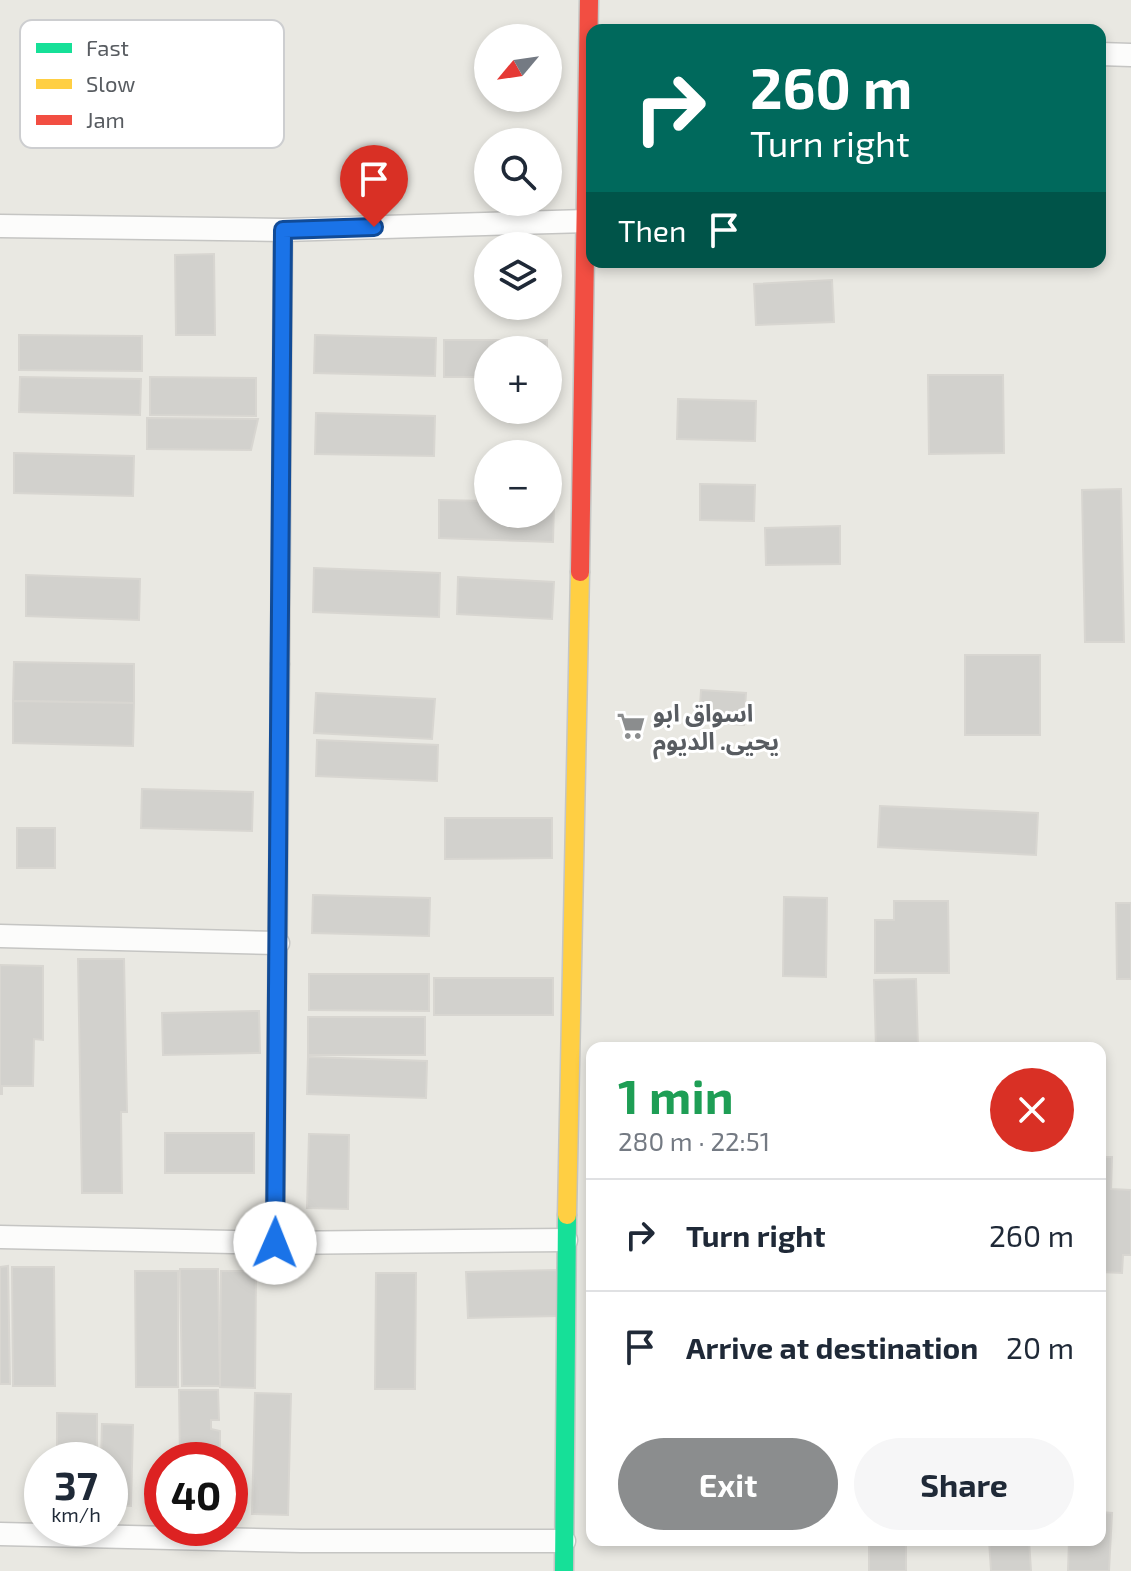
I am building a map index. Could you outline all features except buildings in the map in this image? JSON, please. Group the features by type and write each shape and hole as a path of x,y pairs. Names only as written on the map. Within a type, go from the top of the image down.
{"street":[{"path":"589,0 589,24"},
{"path":"1106,54 1131,55"},
{"path":"0,226 283,230 586,221"},
{"path":"275,1243 283,230"},
{"path":"564,1571 566,1240 586,268"},
{"path":"0,936 278,943"},
{"path":"0,1237 275,1243 566,1240"},
{"path":"0,1534 302,1541 564,1541"}],"traffic: fast":[{"path":"275,1243 280,664"},
{"path":"564,1571 567,1215"}],"traffic: slow":[{"path":"567,1215 580,572"}],"traffic: jam":[{"path":"589,0 589,24"},
{"path":"580,572 586,191"},
{"path":"280,664 283,230"}],"place":[{"name":"اسواق ابو يحيى. الديوم","path":"631,726"}],"route":[{"path":"275,1243 283,230 374,227"}]}
